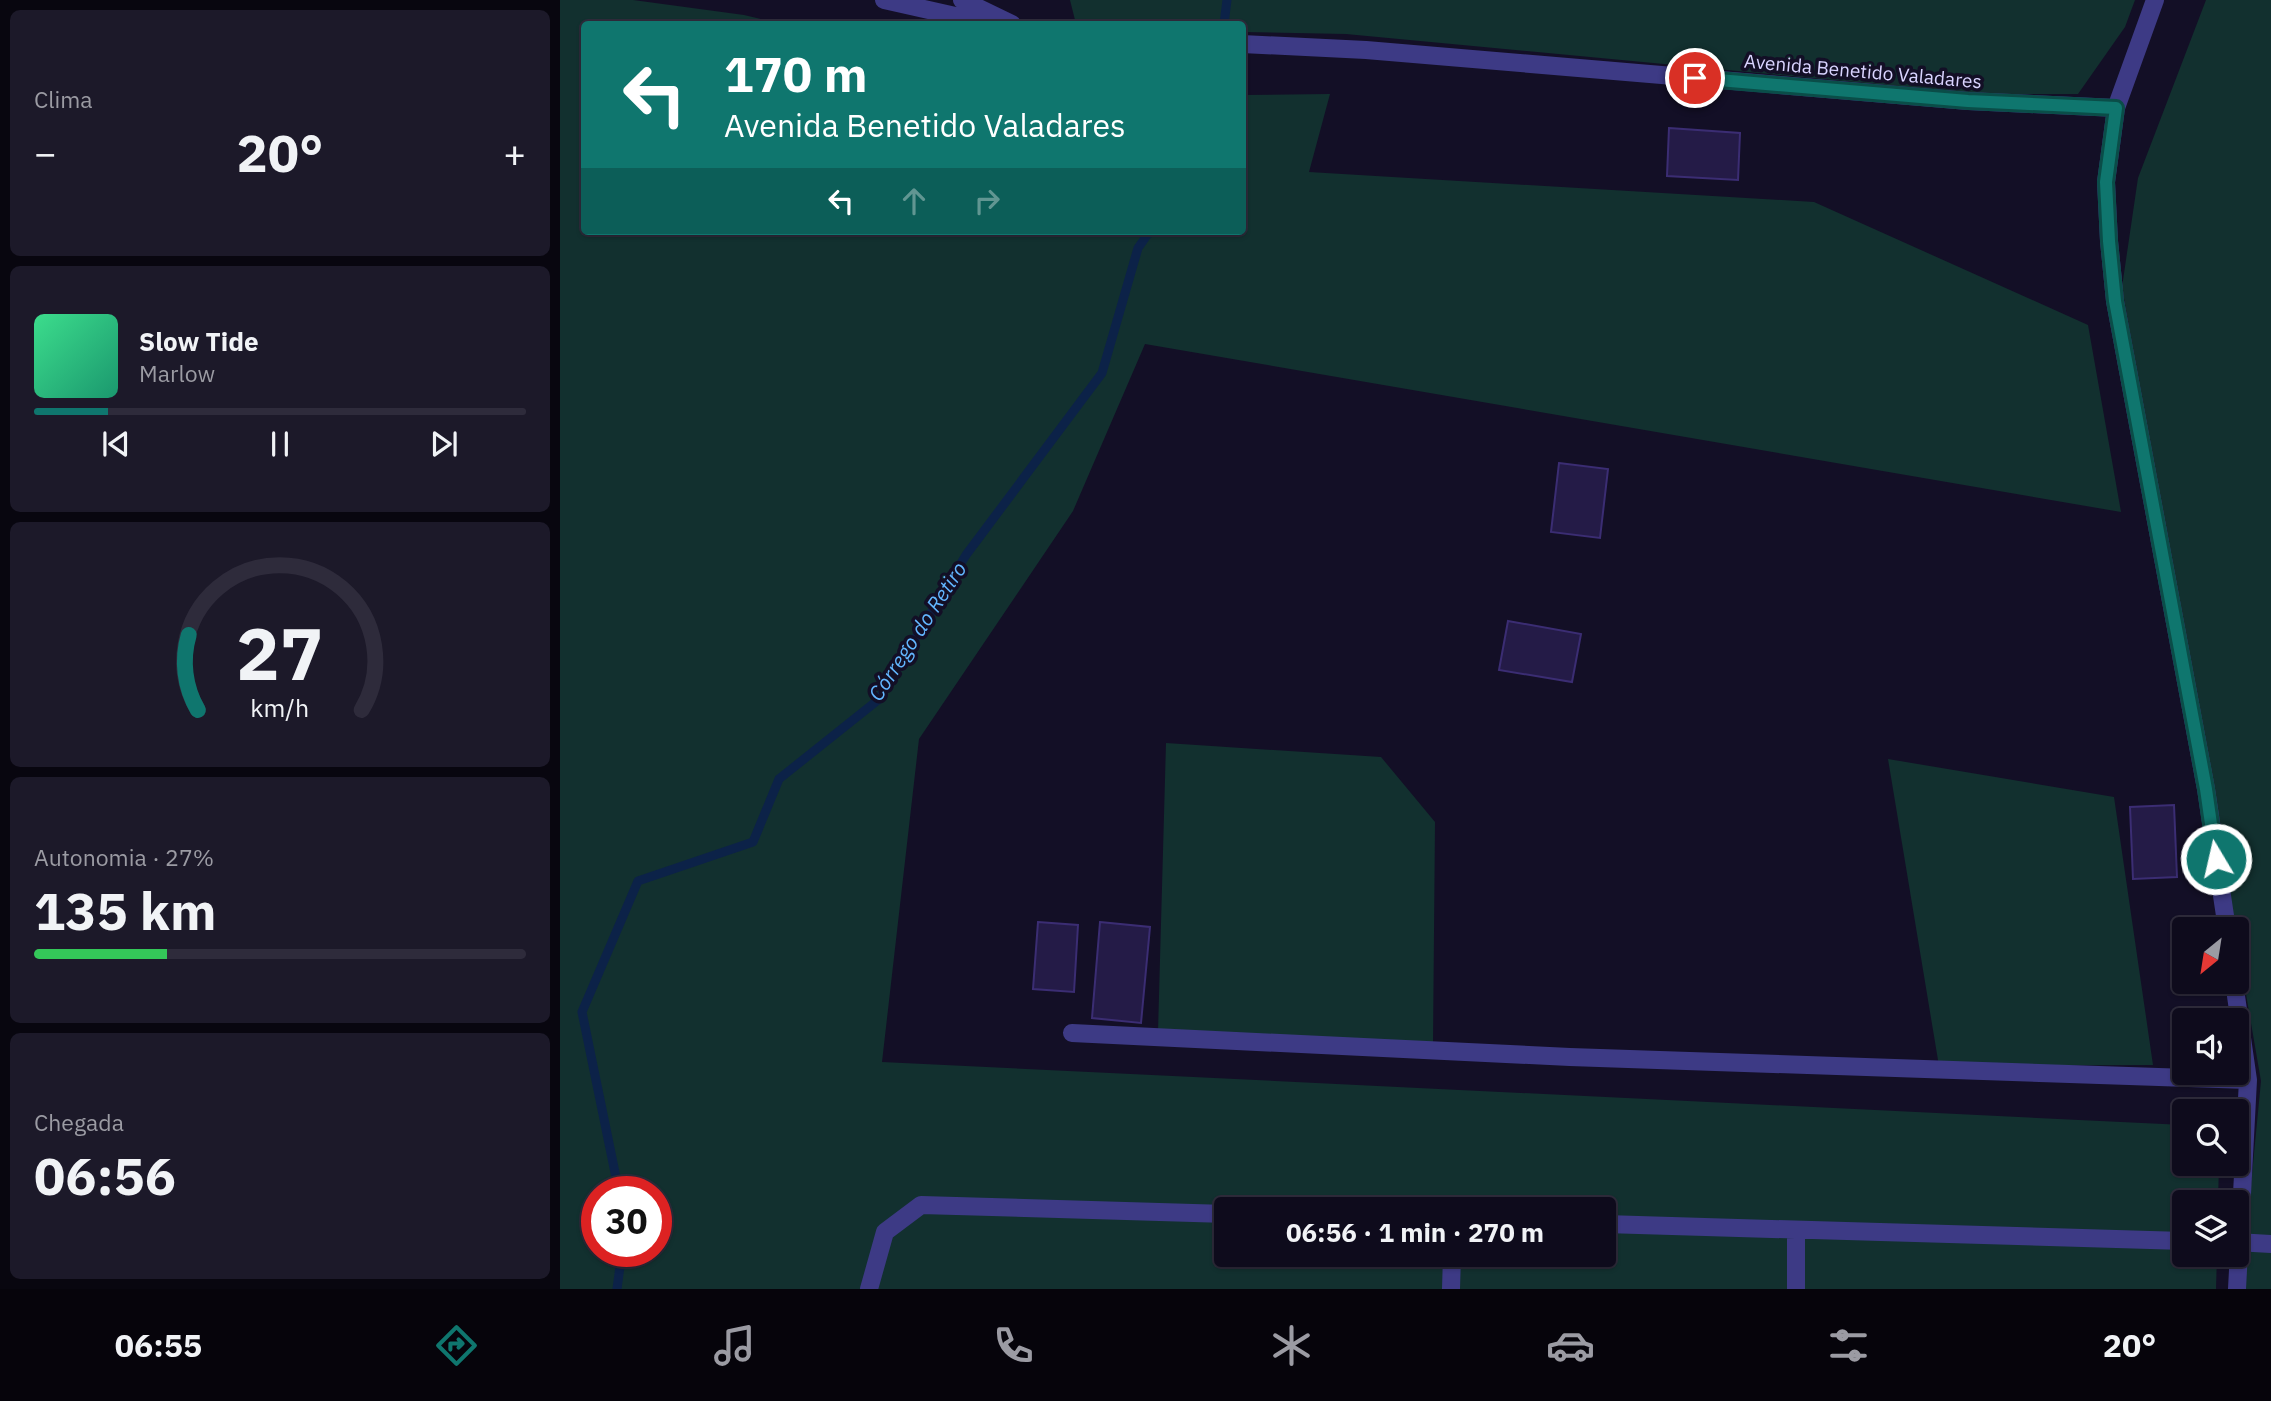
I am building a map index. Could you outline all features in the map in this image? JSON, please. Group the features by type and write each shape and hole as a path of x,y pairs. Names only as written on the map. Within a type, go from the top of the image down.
{"street":[{"path":"884,0 978,21"},
{"path":"962,0 1006,21"},
{"path":"2155,0 2116,108 2106,182 2109,241 2115,301 2206,789 2225,917"},
{"name":"Avenida Benetido Valadares","path":"1246,44 1380,51 1968,101 2116,108"},
{"path":"1072,1033 1570,1058 2172,1078"},
{"path":"2241,1190 2248,1085"},
{"path":"869,1289 885,1232 921,1205 1214,1213"},
{"path":"1616,1224 2172,1241"},
{"path":"1796,1230 1796,1289"},
{"path":"2249,1243 2271,1244"},
{"path":"1451,1289 1452,1267"},
{"path":"2236,1289 2237,1267"}],"green space":[{"path":"560,0 633,0 769,21 581,21 581,235 1246,235 1246,95 1330,94 1309,172 1814,202 2088,325 2121,512 1145,344 1073,511 919,739 882,1062 2172,1124 2172,1176 2219,1176 2218,1190 2172,1190 2172,1267 2217,1267 2216,1289 560,1289"},
{"path":"1070,0 2135,0 2125,27 2078,94 1982,94 1346,34 1246,32 1246,21 1075,21"},
{"path":"2206,0 2271,0 2271,1289 2241,1289 2243,1267 2249,1267 2249,1206 2261,1081 2246,994 2249,994 2249,917 2232,917 2122,287 2138,178"},
{"path":"1166,743 1381,757 1435,822 1433,1044 1158,1032"},
{"path":"1888,759 2114,797 2153,1065 1939,1066"}],"building":[{"path":"1669,128 1740,133 1738,180 1667,176"},
{"path":"1559,463 1608,469 1600,538 1551,532"},
{"path":"1508,621 1581,634 1572,682 1499,670"},
{"path":"2174,805 2177,877 2133,879 2130,807"},
{"path":"1038,922 1078,925 1074,992 1033,989"},
{"path":"1100,922 1150,927 1141,1023 1092,1018"}],"waterway":[{"name":"Córrego do Retiro","path":"1224,21 1227,0"},
{"name":"Córrego do Retiro","path":"616,1176 582,1012 638,881 753,842 779,779 878,700 966,555 1102,373 1138,248 1147,235"},
{"name":"Córrego do Retiro","path":"617,1289 620,1267"}],"route":[{"path":"1695,78 1968,101 2116,108 2106,182 2115,301 2206,789 2216,859"}]}
